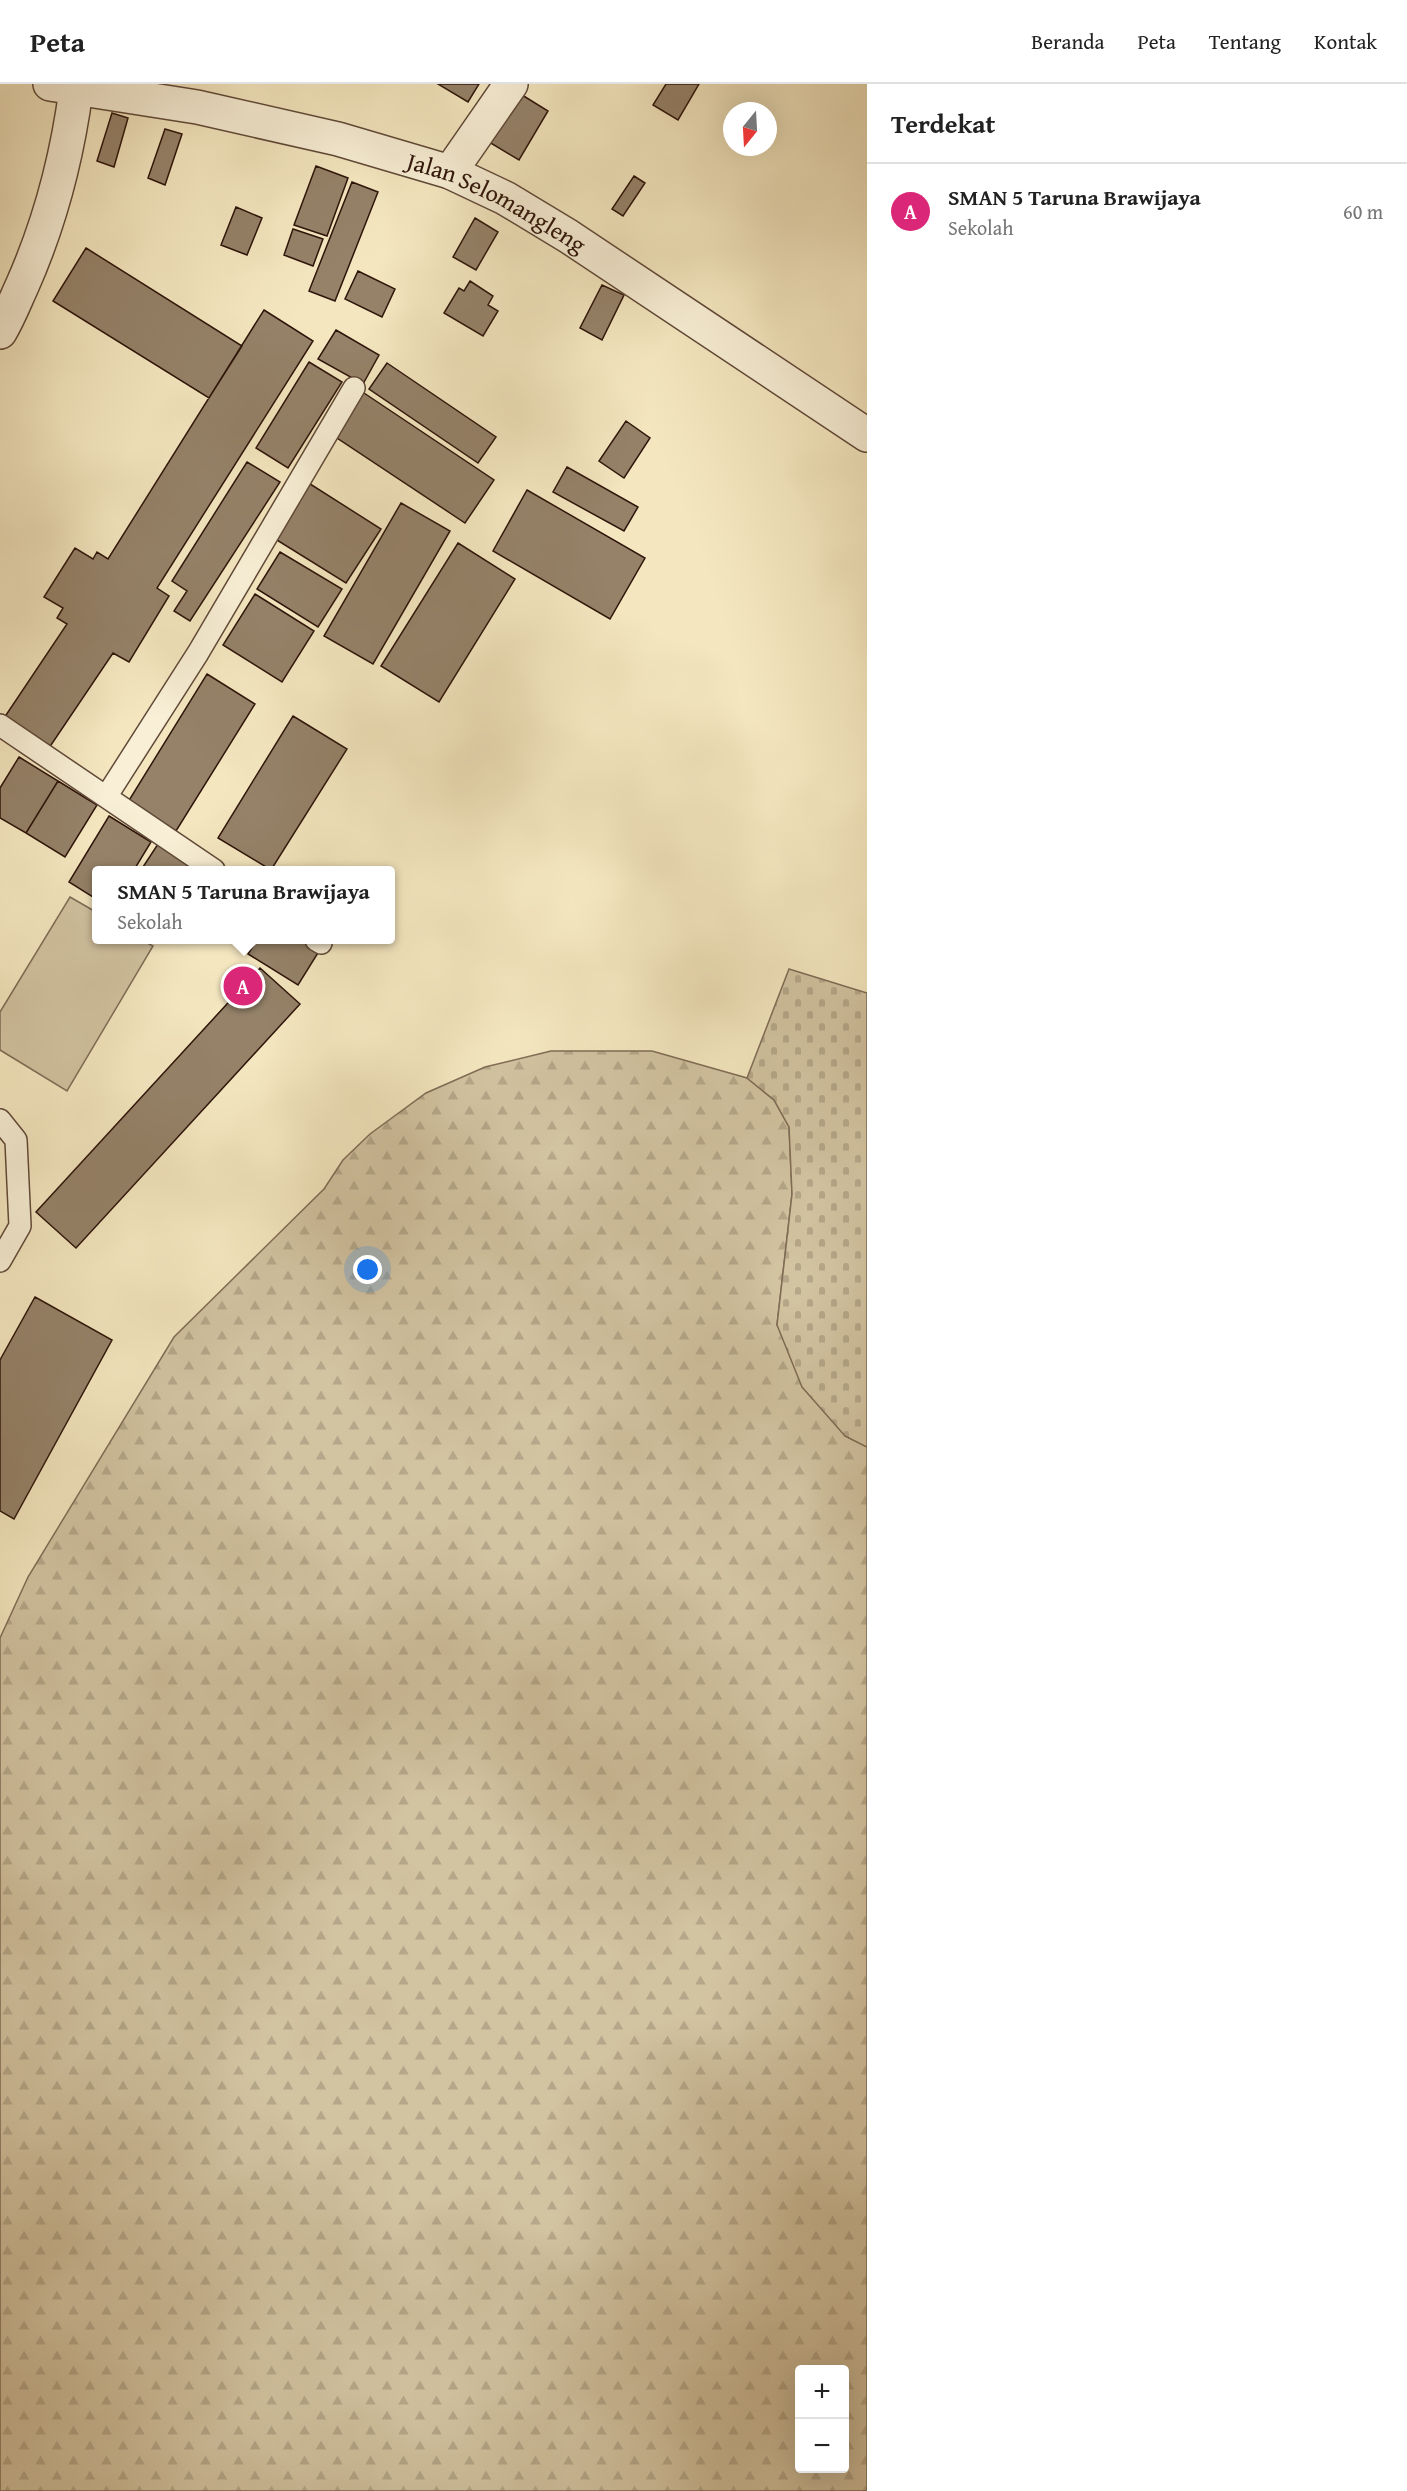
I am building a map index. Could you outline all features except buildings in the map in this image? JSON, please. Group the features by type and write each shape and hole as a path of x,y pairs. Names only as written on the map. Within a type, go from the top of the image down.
{"street":[{"path":"450,172 511,84"},
{"path":"0,332 28,273 46,226 64,164 63,87"},
{"name":"Jalan Selomangleng","path":"63,87 197,107 338,139 450,172 505,198 568,237 867,435"}],"lane":[{"path":"106,797 198,653 354,388"},
{"path":"0,725 208,866"},
{"path":"0,1120 16,1140 20,1226 0,1261"}],"green space":[{"path":"70,897 92,910 92,944 149,944 153,946 67,1091 0,1050 0,1012"},
{"path":"789,969 867,993 867,1447 845,1436 802,1387 777,1325 792,1194 789,1127 774,1100 747,1078"},
{"path":"551,1051 652,1051 747,1078 774,1100 789,1127 792,1194 777,1325 845,1436 867,1447 867,2491 0,2491 0,1638 28,1577 174,1337 324,1189 343,1160 370,1134 426,1093 485,1067"}],"place":[{"name":"SMAN 5 Taruna Brawijaya","path":"243,986"}]}
